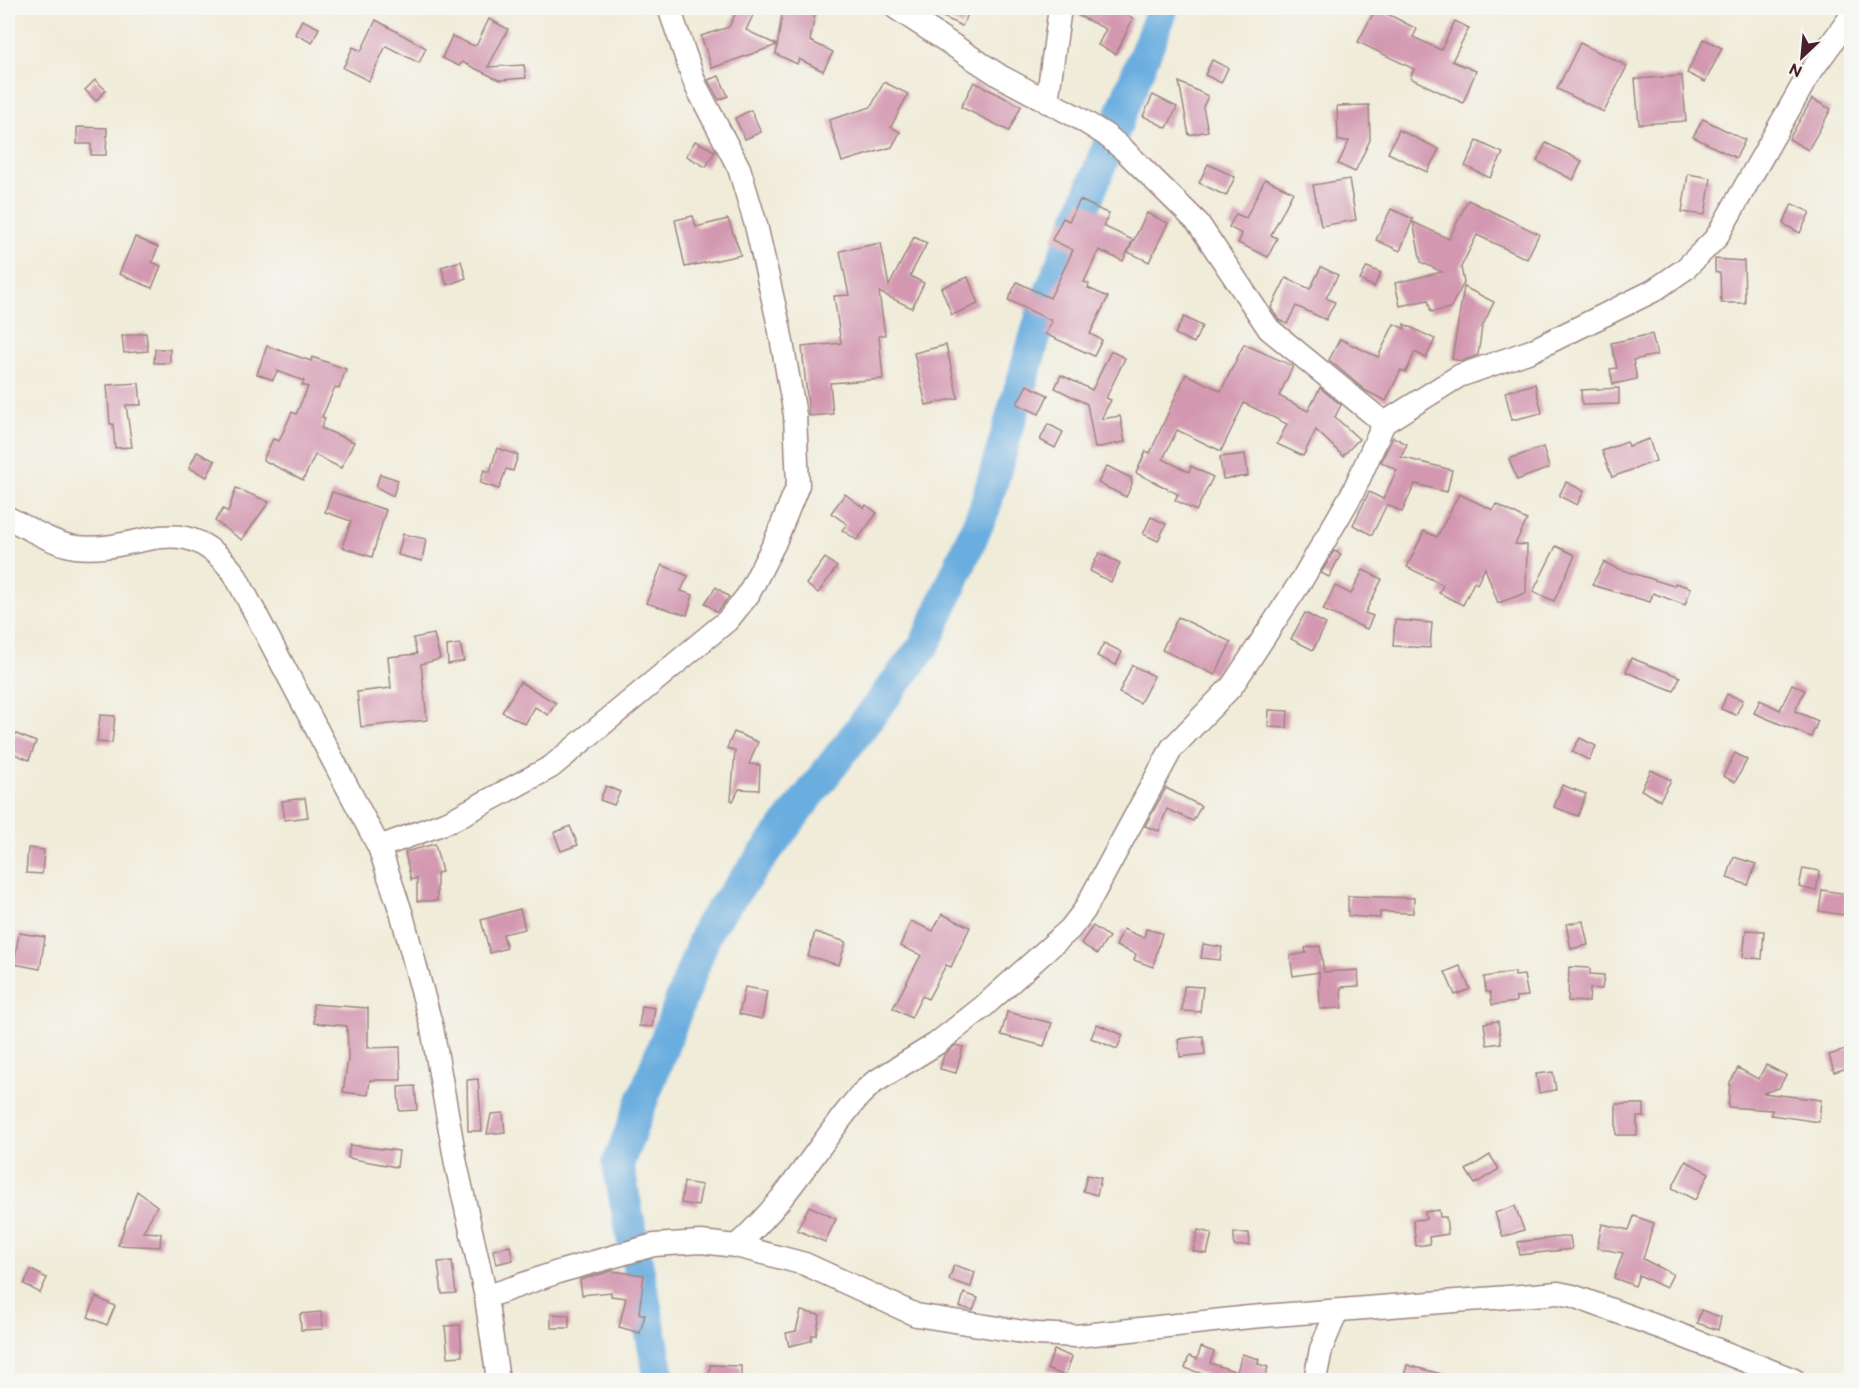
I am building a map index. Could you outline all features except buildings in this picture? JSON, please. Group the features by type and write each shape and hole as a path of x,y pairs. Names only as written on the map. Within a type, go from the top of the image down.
{"street":[{"path":"379,847 450,821 551,767 728,620 748,596 796,491 798,468 795,416 779,326 756,225 739,168 696,86 669,8"},
{"path":"896,8 1000,76 1106,135 1124,150 1198,224 1269,329 1384,423"},
{"path":"1047,102 1060,8"},
{"path":"736,1246 765,1220 787,1195 860,1095 873,1083 936,1044 983,1007 1070,929 1084,911 1172,748 1232,686 1303,578 1353,492 1384,423 1459,376 1531,351 1653,291 1685,269 1716,238 1809,74 1851,15"},
{"path":"8,518 73,546 101,546 166,536 188,537 220,556 234,573 379,847 402,915 432,1028 456,1164 486,1297 498,1380"},
{"path":"486,1297 558,1272 654,1245 701,1242 736,1246 805,1264 916,1315 1036,1334 1076,1336 1250,1317 1558,1293 1574,1296 1670,1331 1794,1380"},
{"path":"1315,1380 1321,1348 1337,1311"}],"waterway":[{"path":"660,1380 618,1164 709,926 925,644 984,510 1043,310 1163,8"}]}
